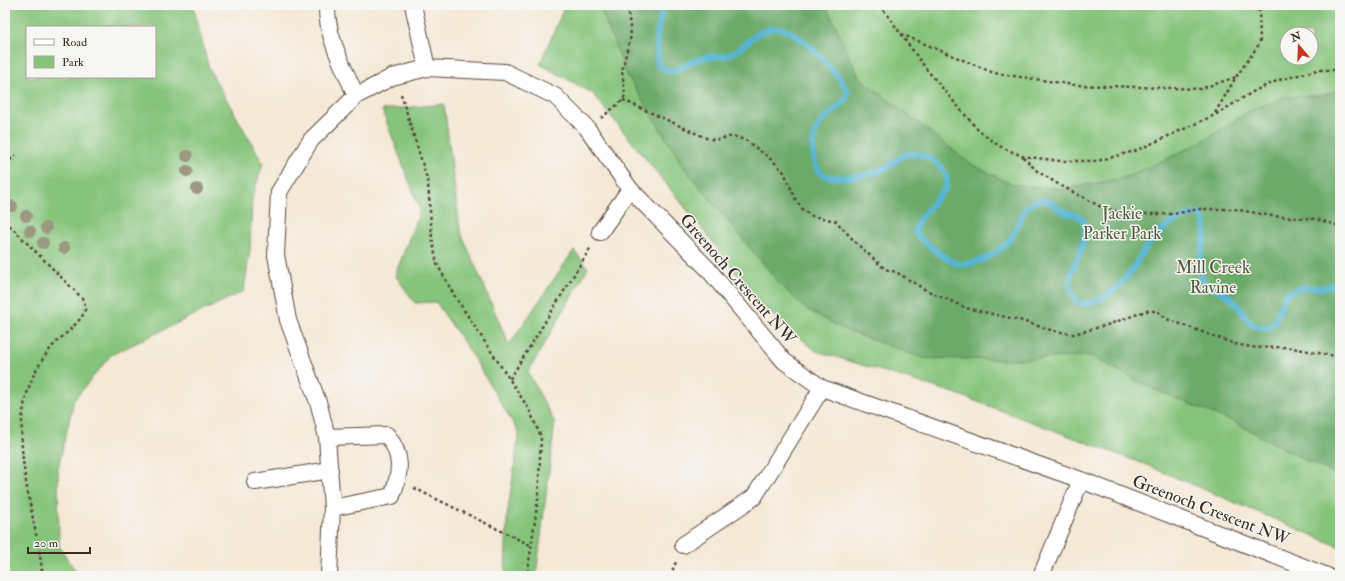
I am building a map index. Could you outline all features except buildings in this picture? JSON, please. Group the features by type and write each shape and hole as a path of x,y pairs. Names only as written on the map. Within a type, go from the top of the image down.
{"street":[{"path":"327,5 327,20 335,47 356,96"},
{"path":"413,5 426,68"},
{"name":"Greenoch Crescent NW","path":"329,576 332,508 327,438 319,405 288,320 276,255 279,192 311,140 356,96 392,77 426,68 505,72 555,96 587,128 630,189 708,269 784,360 822,388 1081,480 1327,576"},
{"path":"600,232 630,189"},
{"path":"683,546 754,496 822,388"},
{"path":"327,438 387,434 395,445 400,466 398,480 392,496 332,508"},
{"path":"255,482 330,470"},
{"path":"1041,576 1081,480"}],"path":[{"path":"587,128 623,100 625,95 622,70 631,34 627,5"},
{"path":"880,5 927,70 978,130 999,146 1022,156 1060,161 1097,161 1135,151 1215,115 1256,90 1278,80 1318,70 1340,70"},
{"path":"1215,115 1236,77 1260,43 1259,5"},
{"path":"901,34 994,73 1075,85 1200,89 1236,77"},
{"path":"392,77 404,99 428,182 432,238 437,264 454,295 529,409 541,437 538,499 530,545 527,576"},
{"path":"623,100 706,138 716,140 733,136 747,141 774,161 784,172 796,200 803,210 812,216 836,221 857,244 885,268 896,272 931,292 966,308 1019,320 1054,331 1074,334 1107,325 1146,311 1157,312 1186,326 1235,344 1256,348 1287,347 1340,357"},
{"path":"5,164 16,155"},
{"path":"1022,156 1037,171 1058,184 1103,208 1129,214 1173,214 1200,209 1234,209 1272,216 1316,219 1340,226"},
{"path":"5,221 82,298 85,305 83,314 50,348 32,377 25,400 21,452 42,570 36,576"},
{"path":"510,379 600,232"},
{"path":"398,480 530,545"},
{"path":"5,572 7,576"}],"green space":[{"path":"5,5 193,5 209,69 263,163 252,198 250,250 244,291 111,355 74,400 58,468 59,546 79,576 5,576"},
{"name":"Mill Creek Ravine","path":"565,5 1340,5 1340,547 1144,464 954,393 816,351 761,305 697,222 592,93 540,64"},
{"name":"Mill Creek Ravine","path":"599,5 826,5 859,77 971,164 1011,184 1066,189 1123,178 1169,158 1210,137 1247,112 1284,97 1325,95 1340,89 1340,476 1301,458 1236,423 1151,388 1091,356 1004,360 923,358 845,330 806,309 779,283 685,169 626,73"},
{"path":"444,104 460,230 509,345 574,250 588,268 528,372 555,423 536,576 505,576 507,517 519,433 469,350 436,302 415,303 395,275 420,210 382,110"}],"waterway":[{"path":"662,5 657,38 658,65 668,71 676,70 701,58 730,55 760,32 770,29 786,30 794,34 812,48 844,84 848,92 846,99 823,120 814,135 814,156 815,164 818,170 822,174 834,178 859,176 876,172 887,167 899,158 910,154 921,155 935,162 944,171 947,186 919,220 915,232 926,244 954,263 973,263 988,257 1001,249 1014,233 1022,214 1026,209 1030,205 1044,200 1064,212 1078,216 1084,221 1084,240 1071,276 1070,285 1073,297 1080,303 1085,304 1108,295 1129,275 1146,247 1161,231 1173,222 1186,216 1200,214 1204,222 1205,229 1199,269 1201,277 1209,286 1232,299 1254,326 1267,328 1274,324 1284,298 1289,292 1303,287 1320,288 1340,284"}],"park label":[{"name":"Jackie Parker Park","path":"1122,223"}]}
